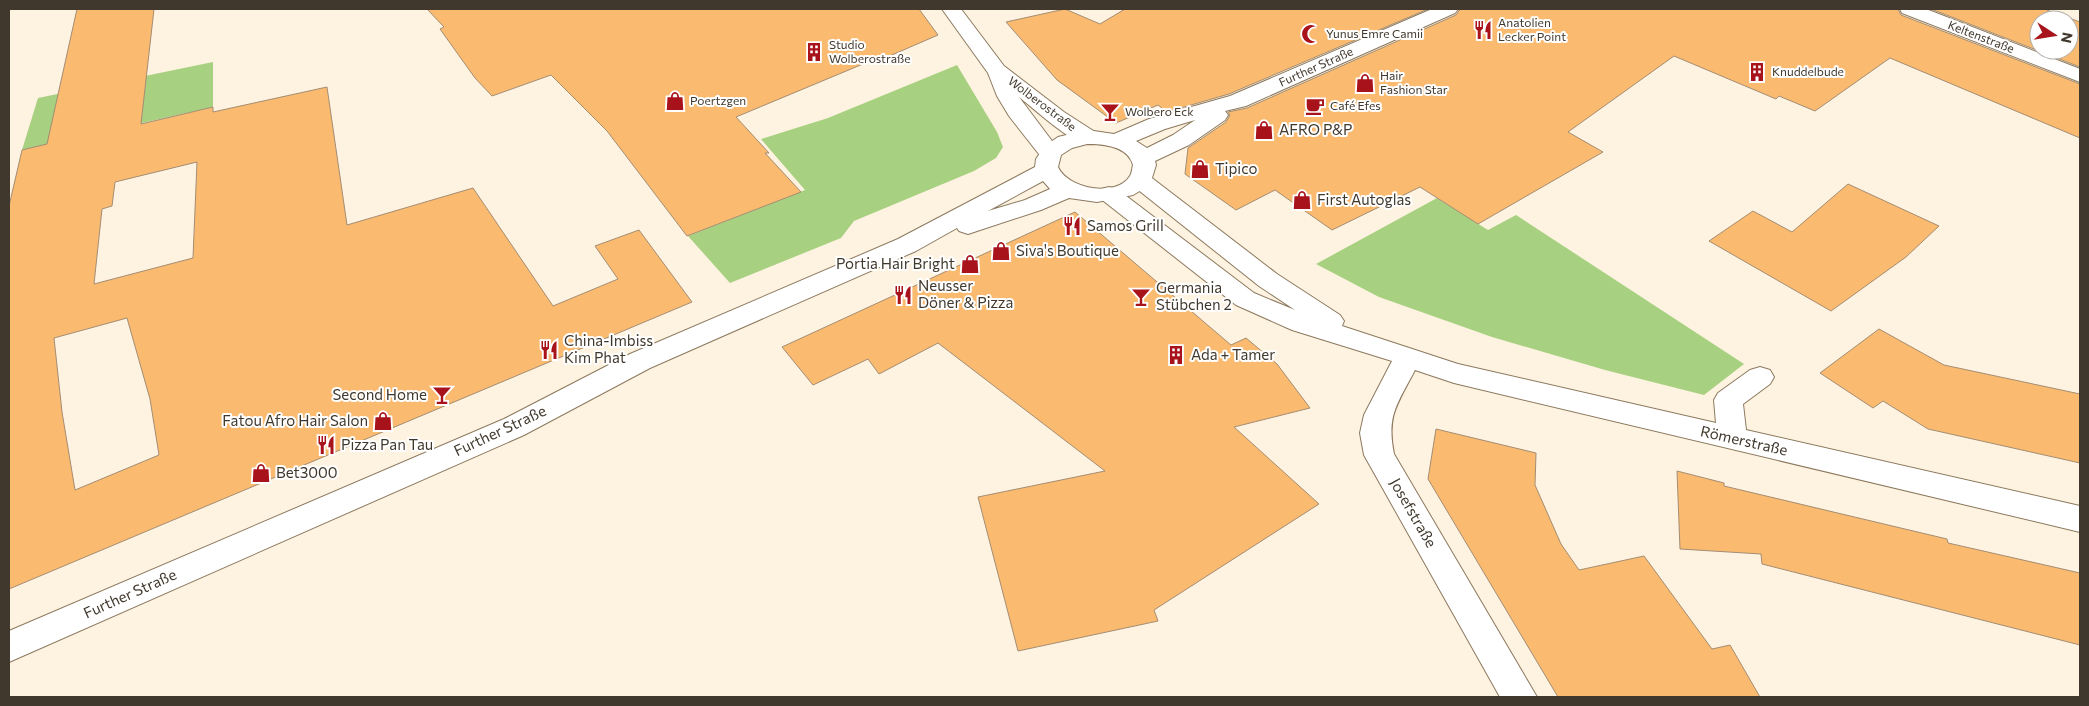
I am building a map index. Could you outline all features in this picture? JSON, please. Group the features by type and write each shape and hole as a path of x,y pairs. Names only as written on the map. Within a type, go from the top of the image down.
{"street":[{"name":"Wolberostraße","path":"950,9 997,70 1056,117 1086,137"},
{"name":"Further Straße","path":"1118,140 1157,124 1238,101 1448,9"},
{"name":"Keltenstraße","path":"1910,9 2080,76"},
{"name":"Wolberostraße","path":"997,70 1004,90 1049,162"},
{"name":"Further Straße","path":"9,647 514,427 640,361 907,245 1033,205 1067,190 1087,195 1109,194 1127,189 1142,169 1238,101"},
{"name":"Further Straße","path":"907,245 1049,162 1065,142 1086,137 1103,137 1118,140 1134,148 1142,169"},
{"path":"1049,162 1054,181 1067,190"},
{"path":"1142,169 1268,280 1311,310 1372,344"},
{"path":"1109,194 1245,299 1301,323 1408,357"},
{"name":"Römerstraße","path":"1408,357 1454,373 2080,519"},
{"name":"Josefstraße","path":"1408,357 1378,415 1375,433 1379,455 1519,697"},
{"path":"1732,438 1728,400 1760,377"}],"green space":[{"path":"213,62 213,107 22,150 38,98"},
{"path":"957,65 997,132 1003,147 996,158 974,171 854,221 841,238 730,283 688,236 805,190 761,139 828,118"},
{"path":"1437,198 1488,230 1516,215 1744,364 1704,395 1605,370 1492,337 1379,297 1316,264"}],"building":[{"path":"77,9 154,9 141,124 213,107 213,112 327,87 347,225 473,188 553,306 618,279 595,246 639,230 692,302 9,589 9,206 22,150 47,144","holes":["197,162 193,258 94,284 102,209 112,206 115,182","127,318 150,399 159,455 75,490 62,412 54,338"]},
{"name":"Poertzgen","path":"427,9 919,9 938,35 878,61 875,59 736,117 769,153 765,153 801,192 687,236 607,131 551,75 492,96 475,78 440,29 444,27"},
{"path":"1065,9 1100,24 1125,9 1428,9 1229,94 1167,112 1158,105 1116,123 1057,80 1006,22"},
{"path":"1460,9 1898,9 1901,15 2080,84 2080,138 1890,58 1815,111 1779,96 1776,99 1674,56 1568,132 1603,152 1478,224 1420,187 1332,230 1275,190 1236,210 1185,174 1188,148 1226,122 1230,115 1228,112 1247,108 1456,15"},
{"path":"1931,9 2047,10 2029,10 2029,47"},
{"path":"2080,22 2080,67 2062,60 2079,60"},
{"path":"1848,184 1939,226 1906,257 1831,311 1709,241 1753,211 1792,232"},
{"path":"1075,212 1231,345 1246,338 1277,364 1310,408 1234,427 1319,504 1154,610 1158,621 1018,651 978,497 1105,471 938,343 879,374 868,359 813,385 782,347"},
{"path":"1879,329 1944,365 2080,394 2080,463 1928,429 1883,401 1873,408 1820,373"},
{"path":"1436,429 1536,453 1535,485 1561,544 1579,570 1644,556 1712,649 1730,645 1760,697 1558,697 1428,479"},
{"path":"1677,471 1724,483 1724,486 1947,539 1948,543 2080,573 2080,645 1762,564 1761,554 1680,549"}],"place":[{"name":"Anatolien Lecker Point","path":"1483,30"},
{"name":"Yunus Emre Camii","path":"1311,34"},
{"name":"Studio Wolberostraße","path":"814,52"},
{"name":"Knuddelbude","path":"1757,72"},
{"name":"Hair Fashion Star","path":"1365,83"},
{"name":"Poertzgen","path":"675,101"},
{"name":"Café Efes","path":"1315,106"},
{"name":"Wolbero Eck","path":"1110,112"},
{"name":"AFRO P&P","path":"1264,130"},
{"name":"Tipico","path":"1200,169"},
{"name":"First Autoglas","path":"1302,200"},
{"name":"Samos Grill","path":"1072,226"},
{"name":"Siva's Boutique","path":"1001,251"},
{"name":"Portia Hair Bright","path":"970,264"},
{"name":"Neusser Döner & Pizza","path":"903,295"},
{"name":"Germania Stübchen 2","path":"1141,297"},
{"name":"China-Imbiss Kim Phat","path":"549,350"},
{"name":"Ada + Tamer","path":"1176,355"},
{"name":"Second Home","path":"442,395"},
{"name":"Fatou Afro Hair Salon","path":"383,421"},
{"name":"Pizza Pan Tau","path":"326,445"},
{"name":"Bet3000","path":"261,473"}]}
